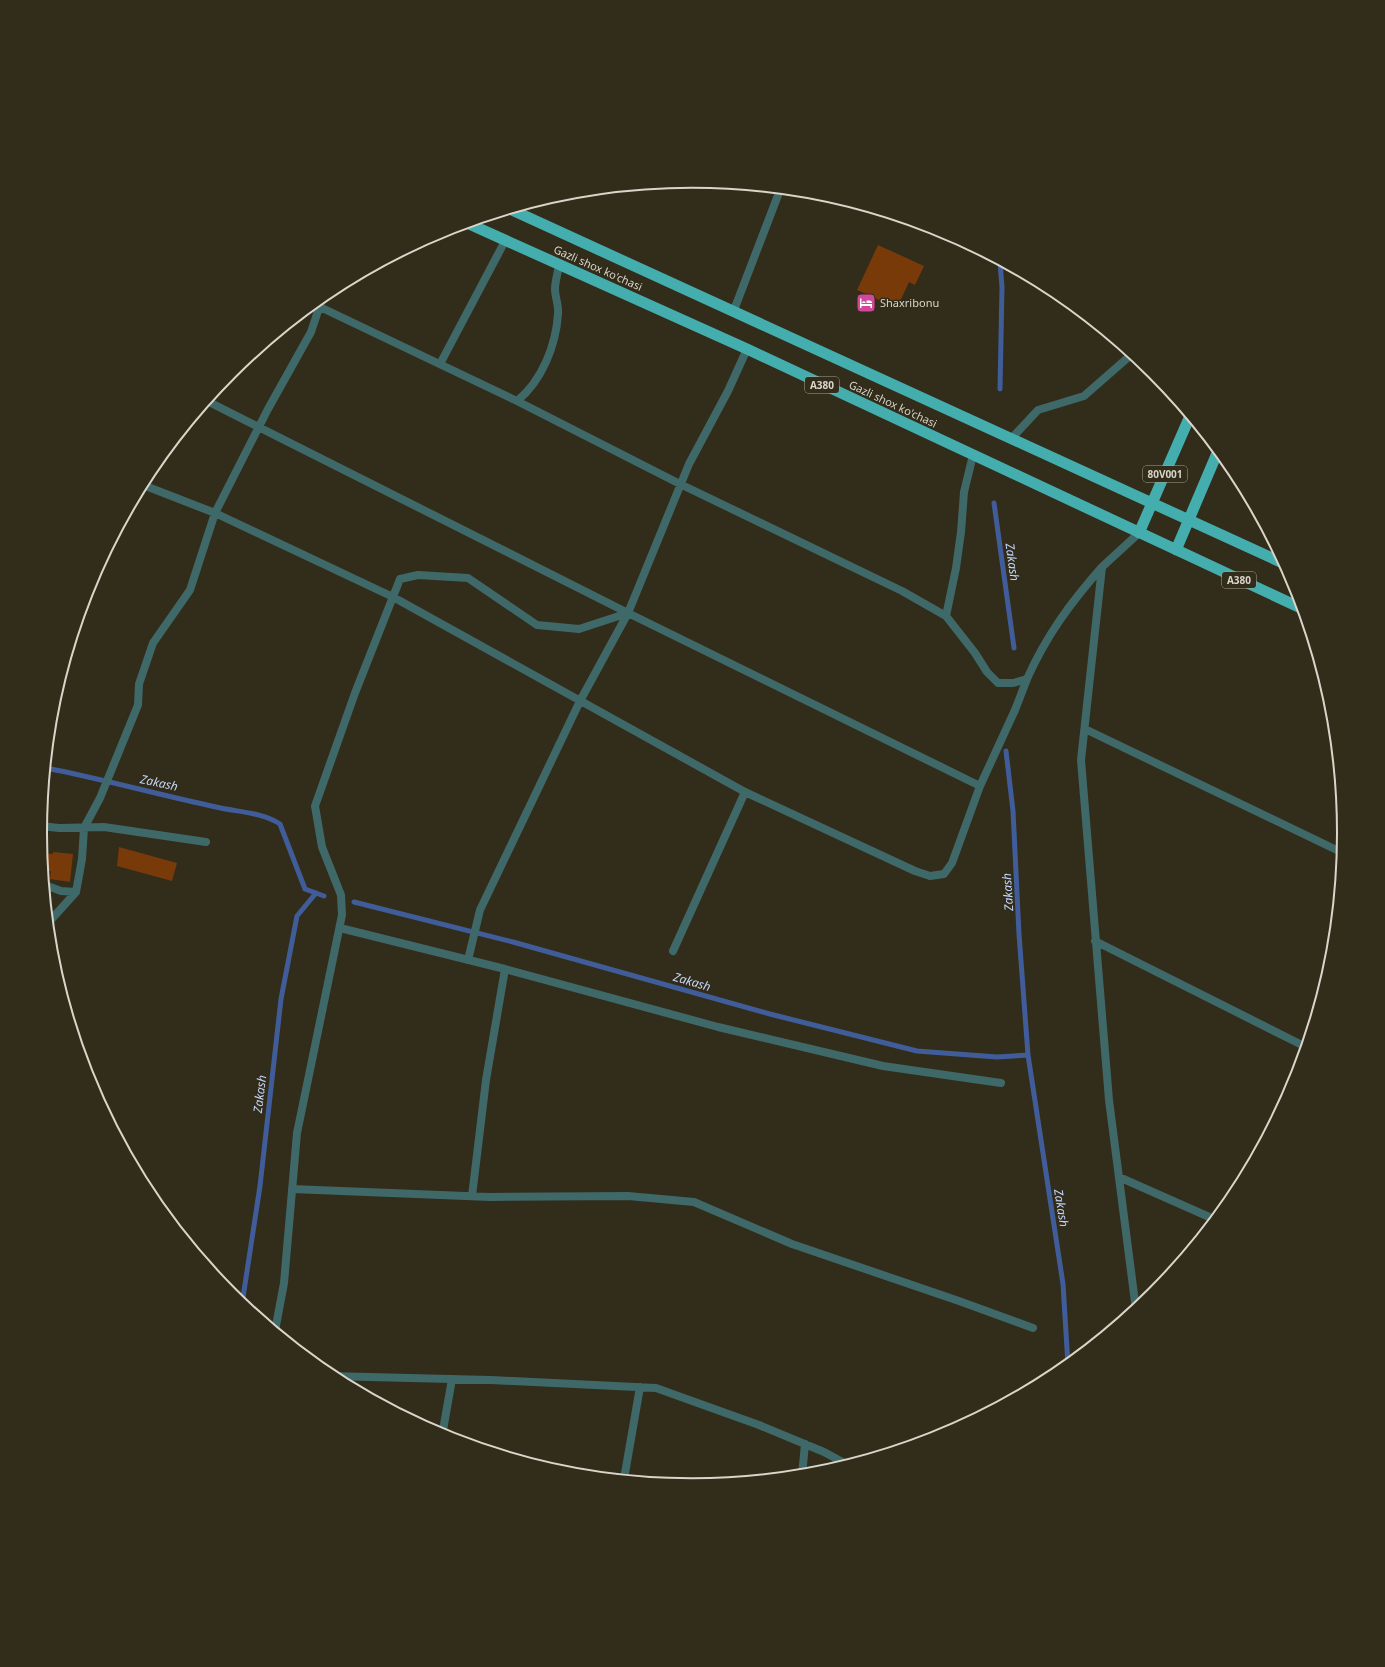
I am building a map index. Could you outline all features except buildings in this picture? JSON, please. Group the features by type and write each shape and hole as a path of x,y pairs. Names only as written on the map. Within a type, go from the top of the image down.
{"highway":[{"name":"Gazli shox ko'chasi","path":"517,212 734,310 1152,504"},
{"name":"Gazli shox ko'chasi","path":"474,226 747,349 1176,550"},
{"name":"80V001","path":"1140,533 1188,420"},
{"name":"80V001","path":"1176,550 1216,456"},
{"name":"A380","path":"1152,504 1277,560"},
{"name":"A380","path":"1176,550 1296,606"}],"lane":[{"path":"734,310 778,194"},
{"path":"440,364 505,240"},
{"path":"517,401 528,392 549,355 559,313 555,290 559,265"},
{"path":"53,918 76,892 82,859 84,828 100,798 138,705 139,684 153,643 190,590 215,513 259,427 311,332 320,307 517,401 680,484 902,591 946,616 975,653 987,672 998,683 1013,683 1027,680"},
{"path":"468,960 480,910 580,701 628,614 680,484 689,464 728,392 747,349"},
{"path":"1011,439 1038,410 1084,396 1128,357"},
{"path":"212,403 628,614 980,786"},
{"path":"946,616 956,568 961,532 964,492 973,455"},
{"path":"148,487 215,513 393,597 745,792 930,876 944,874 952,863 980,786 1027,680 1045,644 1074,599 1102,567 1140,533"},
{"path":"1102,567 1081,760 1109,1100 1135,1303"},
{"path":"276,1326 284,1283 297,1134 342,916 341,895 322,847 315,806 355,693 400,579 418,575 468,578 537,625 579,629 628,614"},
{"path":"1085,729 1338,850"},
{"path":"673,951 745,792"},
{"path":"47,827 60,828 104,827 206,842"},
{"path":"49,887 61,891 76,892"},
{"path":"340,928 505,969 718,1027 883,1066 1001,1083"},
{"path":"1095,941 1302,1045"},
{"path":"472,1196 486,1080 505,969"},
{"path":"1119,1177 1211,1218"},
{"path":"292,1189 472,1196 628,1196 694,1202 792,1244 1033,1328"},
{"path":"344,1376 452,1379 656,1388 759,1425 805,1444 841,1462"},
{"path":"443,1429 452,1379"},
{"path":"625,1475 640,1387"},
{"path":"803,1469 805,1444"}],"waterway":[{"name":"Zakash","path":"1000,266 1002,287 1000,389"},
{"name":"Zakash","path":"994,503 1014,648"},
{"name":"Zakash","path":"1006,751 1013,811 1019,934 1028,1055 1063,1284 1068,1358"},
{"name":"Zakash","path":"51,769 224,809 249,813 273,820 280,824 305,889 324,896"},
{"name":"Zakash","path":"243,1297 260,1186 281,999 297,916 316,893"},
{"name":"Zakash","path":"354,902 513,942 770,1014 917,1051 997,1057 1028,1055"}],"place":[{"name":"Shaxribonu","path":"866,303"}]}
